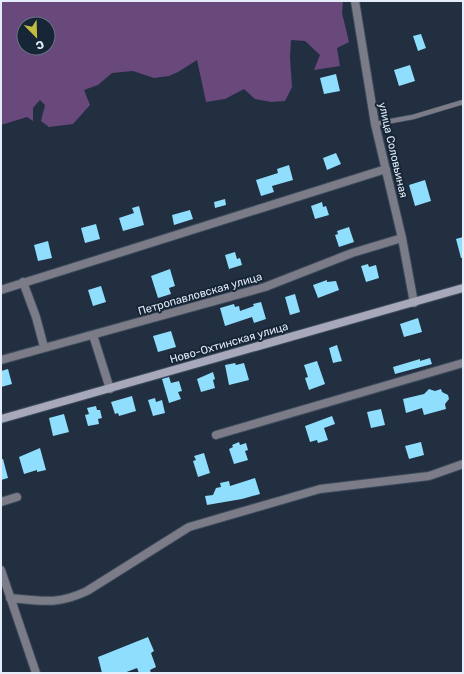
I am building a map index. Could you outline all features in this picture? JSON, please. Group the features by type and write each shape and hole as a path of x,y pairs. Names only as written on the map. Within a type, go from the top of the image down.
{"street":[{"name":"улица Соловьиная","path":"355,1 375,124 402,238 414,302"},
{"path":"1,290 386,170"},
{"name":"Петропавловская улица","path":"1,360 265,287 352,253 402,238"},
{"path":"23,282 36,317 44,347"},
{"name":"Ново-Охтинская улица","path":"1,420 463,288"},
{"path":"93,335 110,389"},
{"path":"216,436 463,363"},
{"path":"10,598 56,602 71,598 87,591 189,527 320,489 429,476 463,464"},
{"path":"1,502 17,497"},
{"path":"1,570 36,673"}],"lane":[{"path":"375,124 414,117 463,102"}],"shaded area":[{"path":"1,1 343,1 342,13 349,42 337,48 340,66 314,70 320,55 305,41 291,40 290,57 292,87 285,101 271,102 255,99 244,89 225,99 206,102 197,60 169,76 154,78 133,71 112,73 98,85 84,90 90,105 73,124 49,127 41,121 45,105 40,100 33,108 33,121 27,117 1,125"}],"building":[{"path":"421,34 426,48 418,51 413,36"},
{"path":"410,65 415,81 399,86 394,70"},
{"path":"336,74 340,91 324,94 320,78"},
{"path":"336,153 341,164 327,170 323,158"},
{"path":"289,165 293,180 272,186 274,192 261,196 256,180 278,173 277,169"},
{"path":"425,180 431,201 415,206 409,185"},
{"path":"225,199 226,205 215,208 214,202"},
{"path":"322,202 323,207 326,206 329,215 315,219 311,206"},
{"path":"139,206 144,225 123,231 119,218 134,213 132,208"},
{"path":"190,210 193,219 174,225 172,215"},
{"path":"96,224 100,239 85,243 81,228"},
{"path":"349,227 354,242 339,247 335,235 338,234 337,231"},
{"path":"463,237 463,258 461,258 456,239"},
{"path":"48,241 52,258 38,261 34,245"},
{"path":"235,252 237,259 240,258 242,265 229,269 225,255"},
{"path":"368,264 369,267 376,265 379,278 366,282 361,266"},
{"path":"170,269 175,286 169,288 171,294 158,298 151,276"},
{"path":"327,280 327,282 336,281 339,290 318,298 313,285"},
{"path":"101,286 106,302 93,306 88,290"},
{"path":"295,294 300,312 290,315 285,297"},
{"path":"261,302 266,319 254,323 252,317 225,326 220,308 234,304 235,307 239,306 240,311 254,306 253,304"},
{"path":"418,318 422,332 404,337 400,324"},
{"path":"171,331 176,347 158,352 153,336"},
{"path":"337,345 342,361 333,363 329,348"},
{"path":"430,358 432,364 395,374 393,367 420,359 420,361"},
{"path":"317,361 325,384 309,390 305,378 308,377 304,365"},
{"path":"235,363 236,365 244,363 249,380 229,385 225,365"},
{"path":"8,369 12,384 1,387 1,371"},
{"path":"213,372 215,388 201,392 197,379"},
{"path":"169,377 171,383 179,381 182,391 178,392 181,399 169,403 162,379"},
{"path":"429,389 435,391 441,389 442,392 448,395 449,399 445,404 446,409 424,415 422,408 406,413 403,399 424,394"},
{"path":"132,396 136,411 119,416 118,413 115,414 111,402"},
{"path":"155,398 156,402 162,400 165,413 153,416 148,400"},
{"path":"96,406 97,410 100,410 102,418 98,419 99,424 88,426 85,415 89,414 87,408"},
{"path":"381,409 385,425 371,428 367,412"},
{"path":"64,414 69,432 53,436 49,418"},
{"path":"332,416 335,424 324,428 328,440 318,443 317,440 310,442 305,426"},
{"path":"239,442 240,445 246,443 248,450 245,451 248,460 234,464 229,449 233,447 232,445"},
{"path":"421,442 424,455 409,459 405,446"},
{"path":"40,448 46,470 37,472 37,470 24,474 19,457"},
{"path":"204,453 210,473 198,477 193,461 196,460 194,456"},
{"path":"1,459 3,459 8,478 1,480"},
{"path":"255,478 260,494 242,499 207,505 205,496 213,495 216,488 221,487 220,483 229,481 230,486"},
{"path":"148,637 154,651 151,653 156,667 150,670 151,673 139,673 137,668 124,673 102,673 98,657"}]}
